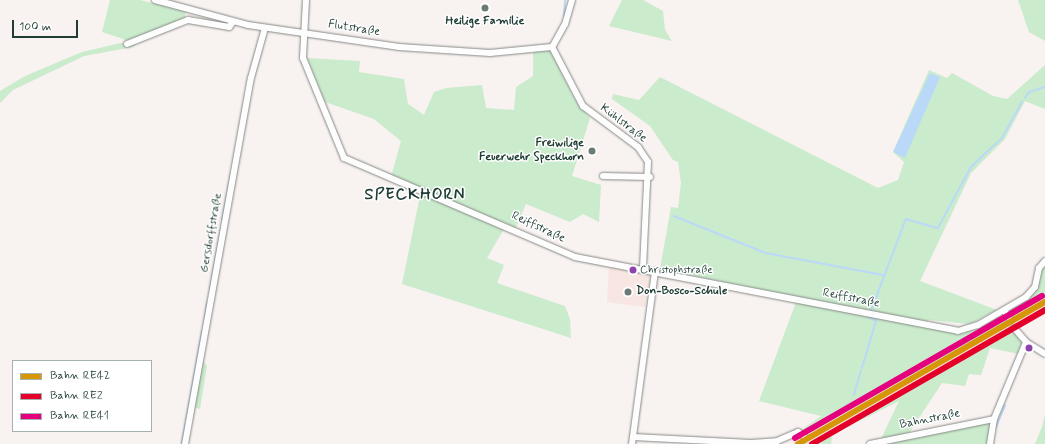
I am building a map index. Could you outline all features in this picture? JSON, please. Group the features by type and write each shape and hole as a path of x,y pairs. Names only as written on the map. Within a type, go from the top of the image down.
{"street":[{"name":"Flutstraße","path":"155,0 191,8 233,22 405,48 495,53 552,47"},
{"name":"Reiffstraße","path":"306,0 303,33 303,58 307,75 344,158 575,257 958,331 971,328 1004,310 1032,291 1039,268 1045,260"},
{"path":"568,0 570,9"},
{"path":"552,47 570,9 572,0"},
{"path":"188,20 191,8"},
{"path":"127,44 188,20 229,27 233,22"},
{"name":"Gersdorffstraße","path":"185,444 251,78 265,28"},
{"name":"Kühlstraße","path":"552,47 583,106 638,147 648,162 650,177 643,270"},
{"path":"602,176 650,177"},
{"path":"655,272 632,441 751,443 777,441 798,432 804,436"},
{"path":"1004,310 1009,318"},
{"path":"1014,328 1026,342 1045,354"},
{"path":"990,444 994,419 1026,342"},
{"name":"Bahnstraße","path":"870,444 994,419"}],"shaded area":[{"name":"Don-Bosco-Schule","path":"609,266 650,276 645,307 607,302"},
{"path":"1045,298 1045,308 993,340 809,444 791,444"}],"green space":[{"path":"110,0 140,0 186,11 184,21 145,36 133,47 84,56 13,90 0,103 0,91 25,76 82,52 129,41 102,32"},
{"path":"622,0 643,0 663,11 665,30 672,41 609,26"},
{"path":"1018,0 1045,0 1045,41 1029,32"},
{"path":"550,50 576,101 590,118 572,176 601,185 599,222 583,214 570,222 526,204 516,227 504,229 487,258 504,265 497,283 565,306 570,319 571,338 402,284 421,191 391,177 401,141 374,119 325,102 307,58 360,61 359,72 404,79 408,104 424,115 434,92 446,88 482,85 486,108 514,110 516,87 533,76 533,51"},
{"path":"1045,65 1045,109 1025,101 1005,139 971,173 920,281 997,310 970,324 928,320 926,328 964,333 998,316 1007,321 806,435 800,431 821,416 759,401 798,297 660,269 671,207 678,208 681,183 678,162 673,160 650,126 612,99 613,94 639,100 660,77 878,188 898,180 904,162 893,152 929,70 947,78 952,73 993,96 1007,99"},
{"path":"1045,263 1045,298 1011,318 1011,309 1029,298"},
{"path":"1011,328 1022,342 1019,354 990,348 981,375 969,374 965,386 942,383 909,433 880,441 899,401 832,435 831,444 810,443"},
{"path":"202,359 207,366 200,409 194,407"},
{"path":"1045,414 1045,444 1035,444 1042,427"},
{"path":"990,422 988,444 885,444"}],"water":[{"path":"930,73 940,77 905,158 893,152"}],"waterway":[{"path":"564,16 565,0"},
{"path":"1025,98 1029,92 1045,87"},
{"path":"871,311 906,219 938,228 971,167 1002,138 1022,102"},
{"path":"222,220 231,174"},
{"path":"674,216 766,253 884,275"},
{"path":"210,289 221,228"},
{"path":"204,324 207,303"},
{"path":"862,368 876,321 869,318"},
{"path":"182,444 202,332"},
{"path":"854,395 861,371"},
{"path":"996,427 1005,406"}],"tunnel":[{"path":"1009,318 1014,328"},
{"path":"804,436 808,444"}],"rail line":[{"name":"RE41","path":"795,438 1042,296"},
{"name":"RE42","path":"798,444 1045,302"},
{"name":"RE2","path":"812,444 1045,310"}],"place":[{"name":"Heilige Familie","path":"485,8"},
{"name":"Freiwilige Feuerwehr Speckhorn","path":"592,151"},
{"name":"Christophstraße","path":"633,270"},
{"name":"Don-Bosco-Schule","path":"628,292"}],"district":[{"name":"SPECKHORN","path":"415,195"}]}
